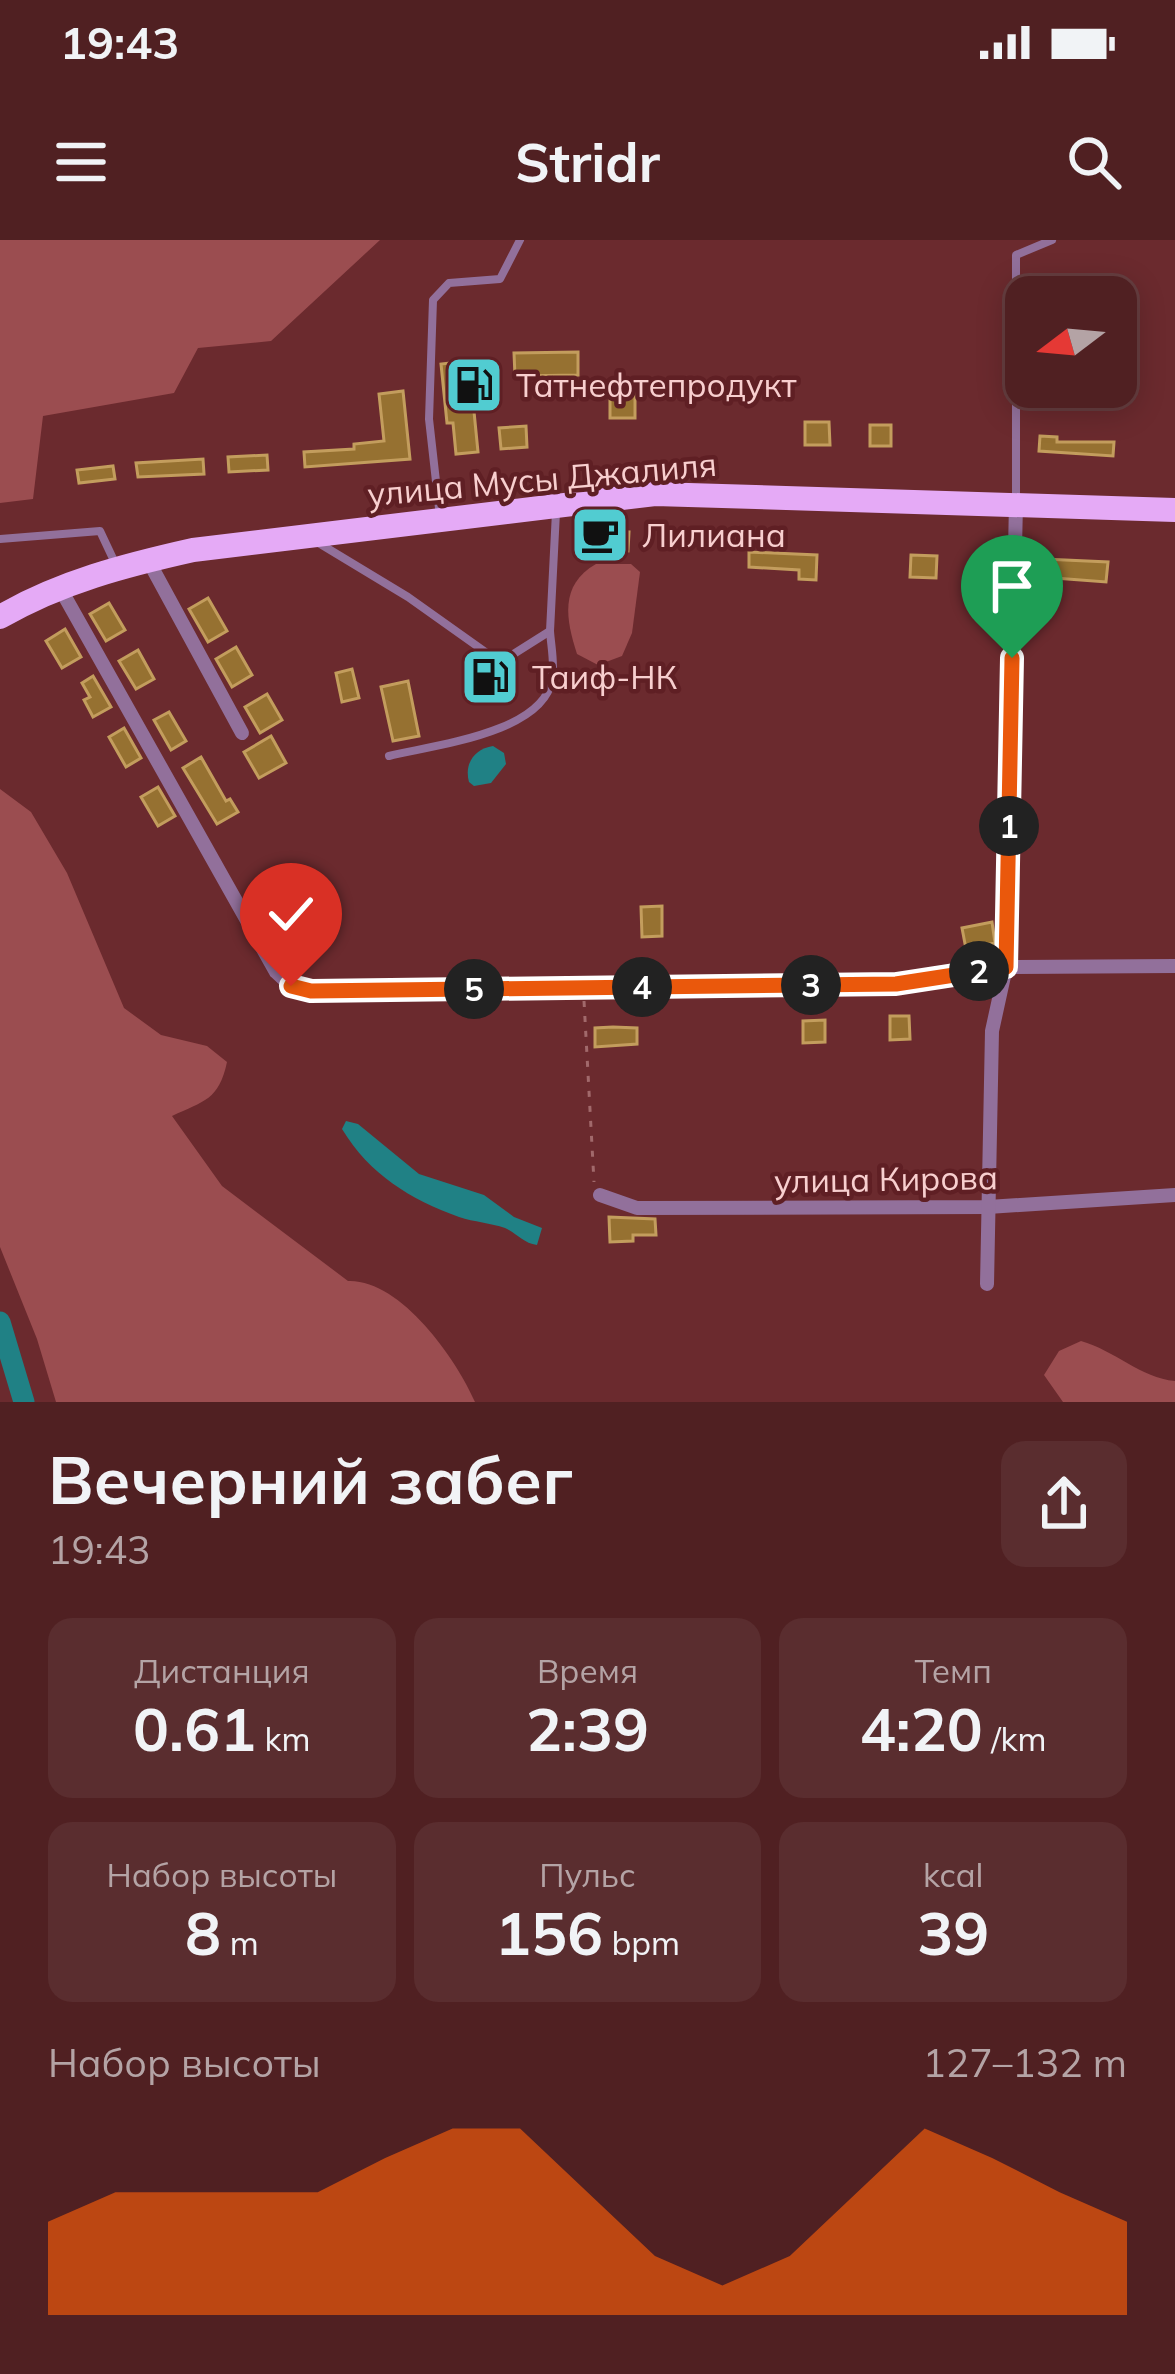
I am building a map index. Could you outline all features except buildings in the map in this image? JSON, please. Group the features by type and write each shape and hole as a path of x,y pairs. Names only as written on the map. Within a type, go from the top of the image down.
{"highway":[{"name":"улица Мусы Джалиля","path":"0,616 60,588 148,560 440,518 655,494 1175,510"}],"street":[{"path":"987,1284 992,1031 1006,967 1016,503"},
{"path":"148,560 242,733"},
{"path":"60,588 276,972 291,986 311,991 896,984 1006,967 1175,966"},
{"name":"улица Кирова","path":"600,1195 638,1208 988,1207 1175,1195"}],"lane":[{"path":"440,518 429,419 433,301 449,283 500,279 520,240"},
{"path":"1016,503 1016,255 1052,240"},
{"path":"389,756 530,716 553,680 550,632 556,503"},
{"path":"0,539 100,531 117,567"},
{"path":"305,536 408,597 491,656 512,655 550,632"}],"path":[{"path":"584,988 593,1180 600,1195"}],"shaded area":[{"path":"0,240 380,240 271,341 198,348 174,393 43,416 33,499 0,503"},
{"path":"596,564 631,564 640,572 632,633 622,656 598,665 577,654 568,616 576,582"},
{"path":"0,789 31,812 67,873 124,1008 161,1035 207,1046 227,1062 215,1092 172,1116 222,1186 348,1281 368,1284 406,1307 440,1344 475,1402 56,1402 0,1247"},
{"path":"1081,1341 1151,1375 1175,1381 1175,1402 1063,1402 1044,1375 1059,1351"}],"water":[{"path":"493,746 504,753 506,764 491,783 474,786 469,782 469,763 481,750"},
{"path":"346,1121 358,1124 419,1174 484,1195 514,1217 542,1228 537,1245 505,1228 459,1217 408,1193 365,1160 342,1129"}],"waterway":[{"path":"0,1322 24,1402"}],"place":[{"name":"Татнефтепродукт","path":"474,385"},
{"name":"Лилиана","path":"600,535"},
{"name":"Таиф-НК","path":"490,677"}],"route":[{"path":"291,986 311,991 896,984 1006,967 1012,658"}]}
